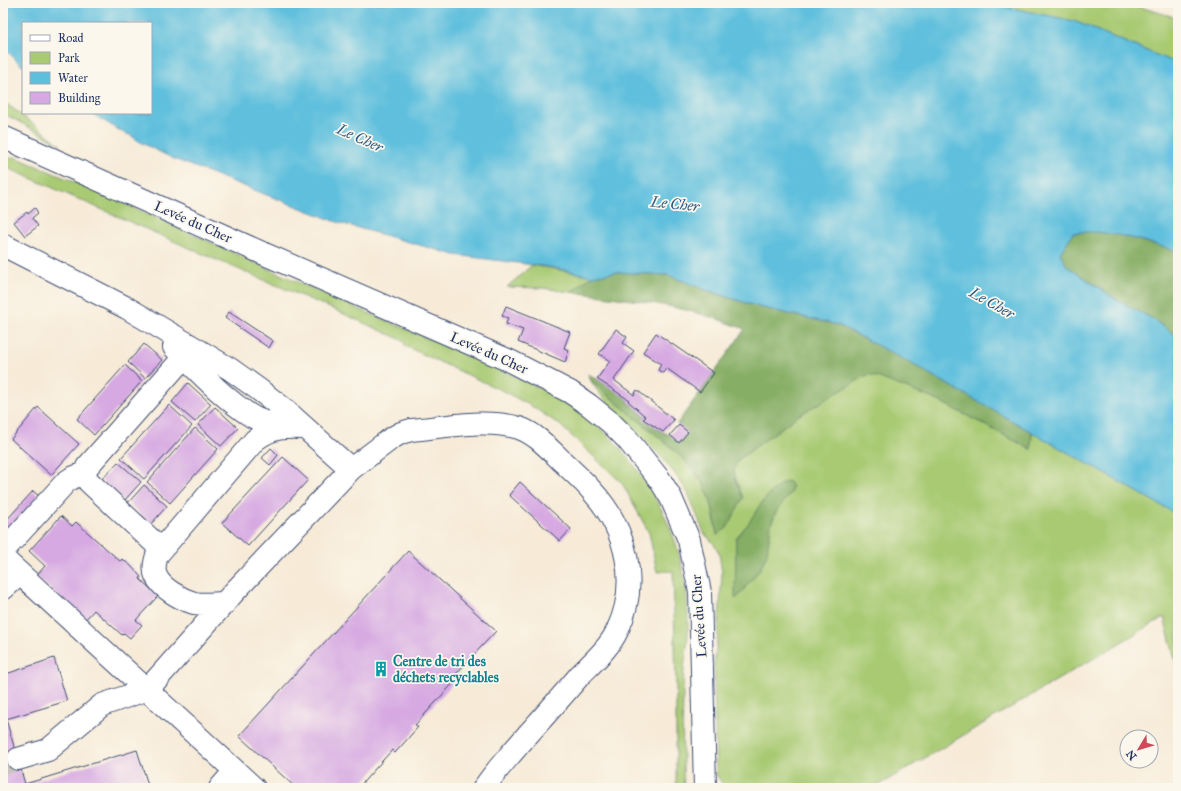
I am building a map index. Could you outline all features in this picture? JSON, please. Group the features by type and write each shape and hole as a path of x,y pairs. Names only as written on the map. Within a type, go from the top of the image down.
{"street":[{"name":"Levée du Cher","path":"3,137 267,255 510,361 570,392 610,422 636,449 660,480 671,498 689,540 700,592 705,788"},
{"path":"3,245 127,308 230,368 305,428 351,469"},
{"path":"148,320 213,385 243,410 254,417 283,427 305,428"},
{"path":"161,548 89,482 85,477 85,473 87,467 184,357"},
{"path":"18,759 48,750 102,705 148,689 225,603 351,469 392,438 410,430 480,424 499,424 520,429 538,439 592,490 604,506 626,553 629,571 629,584 628,599 623,618 611,642 533,729 484,788"},
{"path":"225,603 194,603 171,591 157,576 154,569 157,555 161,548 255,440 271,430 283,427"},
{"path":"3,551 66,482 85,473"},
{"path":"3,558 148,689 254,788"},
{"path":"3,589 20,574"},
{"path":"220,788 234,770"}],"green space":[{"path":"988,3 1126,3 1178,18 1178,64 1074,21"},
{"path":"3,101 61,145 3,113"},
{"path":"15,157 120,201 301,284 527,382 552,394 575,408 600,428 627,457 650,489 668,524 675,541 681,564 686,586 688,621 688,642 684,669 683,699 684,788 676,788 676,685 673,571 657,572 649,533 622,483 560,425 533,407 503,391 405,346 404,341 3,166 3,159"},
{"path":"1090,231 1120,235 1178,251 1178,339 1175,335 1151,318 1117,300 1067,266 1060,253 1073,233"},
{"path":"532,265 592,276 571,292 542,288 507,287"},
{"path":"616,272 668,275 706,290 759,307 838,325 905,360 1032,432 1031,449 939,401 869,374 796,417 738,460 735,465 734,474 743,498 727,528 717,535 714,513 709,496 702,481 695,472 673,449 591,381 588,374 629,400 628,402 646,417 644,419 679,442 688,432 677,424 745,329 709,317 671,307 571,292 592,276"},
{"path":"869,373 939,401 1030,449 1032,432 1178,515 1178,676 1164,617 874,788 725,788 716,774 714,664 718,634 722,573 719,553 714,544 704,533 688,493 678,478 664,460 617,414 591,381 673,449 695,472 702,481 709,496 717,535 727,528 743,498 735,477 734,466 738,460 796,417","holes":["791,492 776,512 771,524 769,536 736,558 736,538 748,524 760,505"]},
{"path":"788,481 792,486 791,492 776,512 771,524 767,554 760,569 737,598 735,598 736,538 772,491 782,483"}],"water":[{"name":"Le Cher","path":"3,3 988,3 1074,21 1178,64 1178,251 1113,234 1086,232 1073,233 1060,253 1067,266 1117,300 1151,318 1175,335 1178,339 1178,515 905,360 838,325 759,307 706,290 668,275 616,272 592,276 550,267 455,255 337,222 174,159 142,143 93,114 152,114 152,22 22,22 22,66 3,47"}],"building":[{"path":"35,208 38,213 32,218 38,226 25,236 14,222"},
{"path":"506,306 570,332 564,348 569,350 565,362 518,342 523,330 506,324 508,318 502,316"},
{"path":"229,312 273,341 269,348 225,318"},
{"path":"616,329 627,337 623,343 634,351 614,380 634,395 637,390 674,420 663,432 643,419 646,417 628,401 629,400 597,379 610,361 599,354"},
{"path":"656,333 714,373 700,392 666,368 663,373 658,370 661,364 643,352"},
{"path":"144,344 162,360 145,378 128,362"},
{"path":"125,365 142,381 94,435 77,419"},
{"path":"188,383 211,404 195,422 172,402"},
{"path":"169,405 192,426 144,479 121,458"},
{"path":"38,407 79,444 51,475 11,439"},
{"path":"215,407 238,428 221,446 198,425"},
{"path":"679,425 688,432 679,443 670,435"},
{"path":"195,428 218,449 170,503 147,482"},
{"path":"271,448 278,455 270,465 262,458"},
{"path":"283,457 308,480 248,546 222,523"},
{"path":"118,462 141,482 124,501 101,480"},
{"path":"520,482 571,529 560,541 509,495"},
{"path":"144,485 167,506 151,524 128,503"},
{"path":"33,491 39,496 9,529 3,524"},
{"path":"61,516 72,526 76,522 120,561 122,559 130,565 141,577 140,579 158,596 136,620 142,625 130,638 124,633 122,635 94,610 85,620 36,576 45,566 29,551"},
{"name":"Centre de tri des déchets recyclables","path":"408,551 496,631 453,677 456,680 415,725 418,727 395,753 392,750 358,788 296,788 239,736"},
{"path":"54,658 67,701 6,719 25,784 137,750 149,788 3,788 3,675"}],"tunnel":[{"path":"3,764 18,759"}],"place":[{"name":"Centre de tri des déchets recyclables","path":"381,669"}]}
